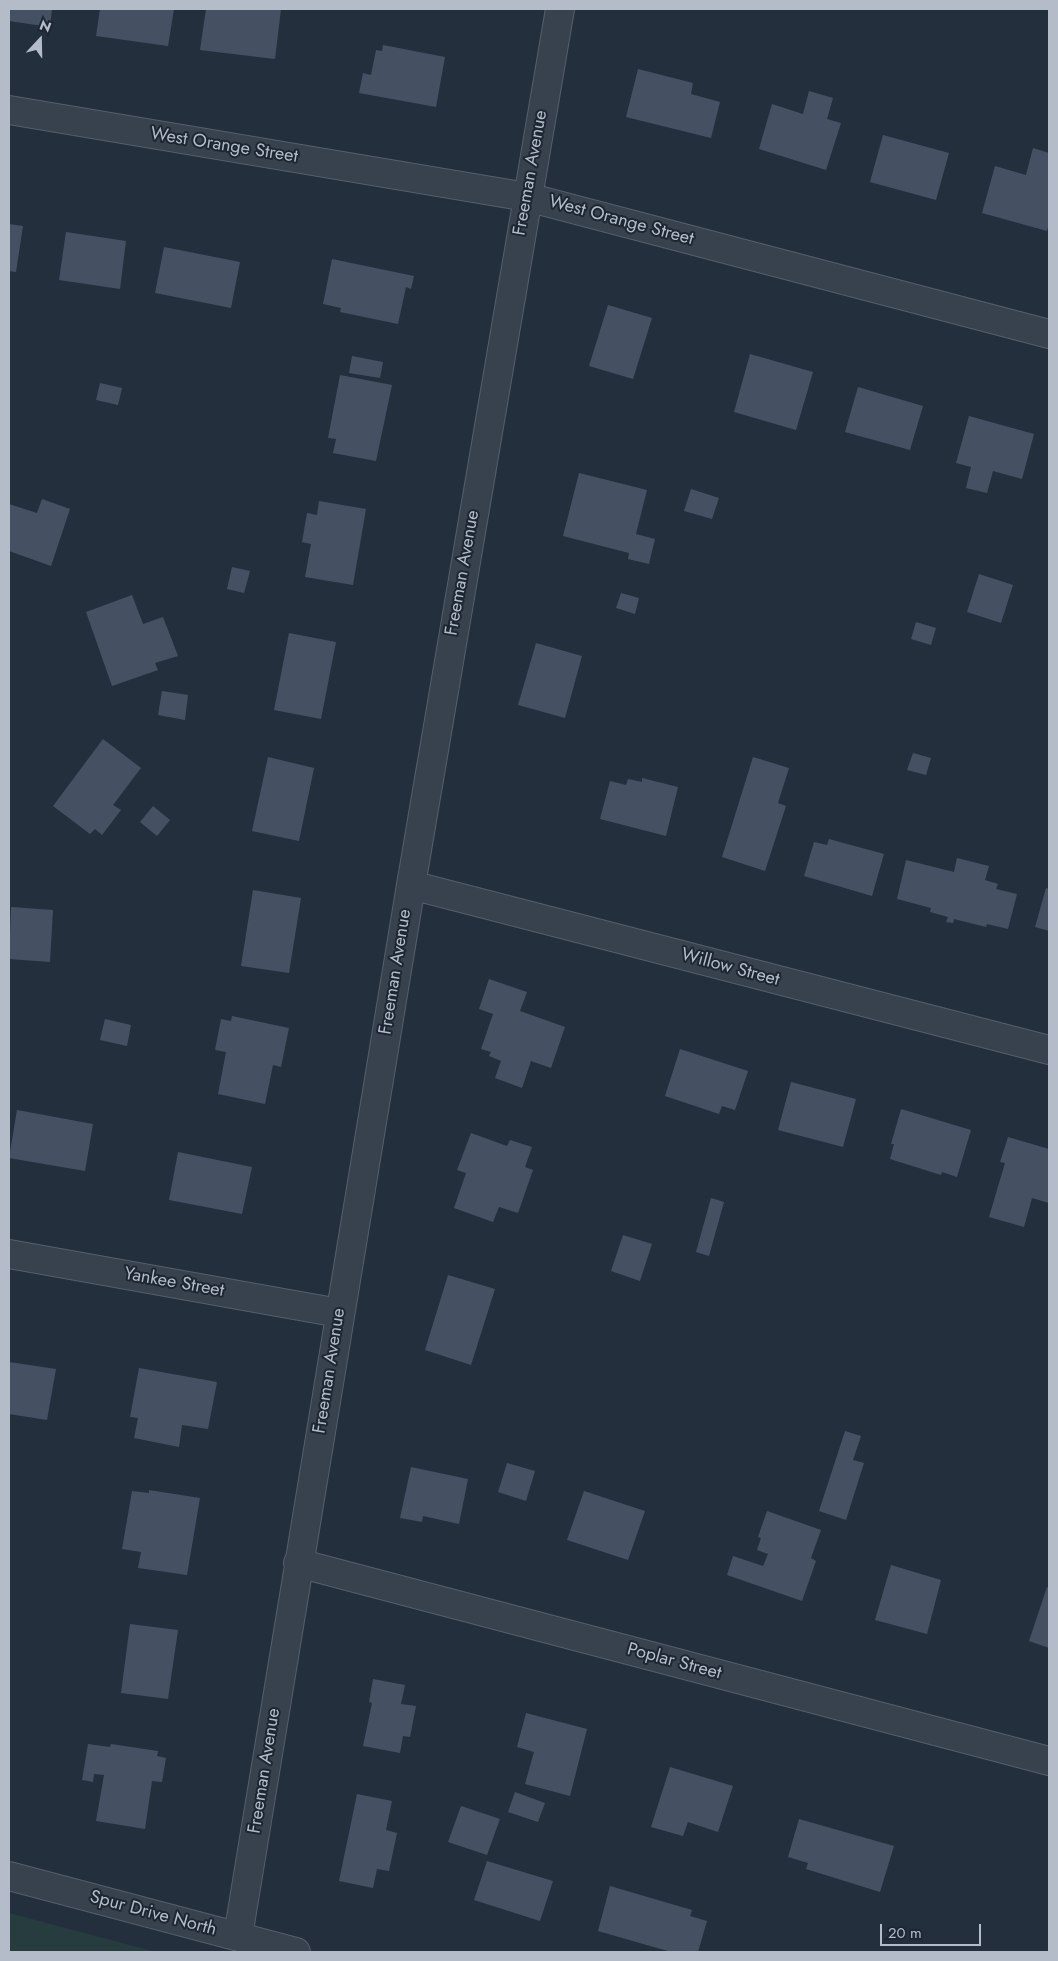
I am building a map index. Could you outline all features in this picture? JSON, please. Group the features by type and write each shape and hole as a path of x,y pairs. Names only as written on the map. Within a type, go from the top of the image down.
{"street":[{"name":"Freeman Avenue","path":"238,1936 411,885 560,9"},
{"name":"West Orange Street","path":"9,110 527,196 1049,334"},
{"name":"Willow Street","path":"411,885 1049,1050"},
{"name":"Yankee Street","path":"9,1254 340,1313"},
{"name":"Poplar Street","path":"298,1563 1049,1761"},
{"name":"Spur Drive North","path":"9,1876 296,1952"}],"green space":[{"path":"9,1913 156,1952 9,1952"}],"building":[{"path":"9,9 52,9 50,27 9,21"},
{"path":"100,9 174,9 168,46 96,36"},
{"path":"206,9 281,9 275,59 200,50"},
{"path":"383,45 445,57 436,107 359,93 363,73 371,75 376,50 382,51"},
{"path":"638,69 693,83 691,94 720,102 711,138 626,117"},
{"path":"809,91 833,98 827,119 841,123 826,170 759,149 772,104 803,114"},
{"path":"883,135 949,153 936,200 870,182"},
{"path":"1033,148 1049,153 1049,222 1047,231 982,213 995,166 1026,175"},
{"path":"9,224 23,226 16,272 9,271"},
{"path":"66,232 126,241 120,289 59,280"},
{"path":"164,247 240,262 231,308 155,293"},
{"path":"332,259 414,276 411,289 406,287 398,324 340,312 341,308 323,304"},
{"path":"608,305 652,318 633,379 589,366"},
{"path":"750,354 813,372 796,430 734,412"},
{"path":"352,356 383,362 380,378 349,373"},
{"path":"340,375 392,385 376,461 333,453 336,439 328,438"},
{"path":"100,383 122,388 118,405 96,400"},
{"path":"858,387 923,406 910,450 845,432"},
{"path":"969,416 1034,434 1022,479 993,471 987,493 966,488 971,467 956,463"},
{"path":"579,473 647,490 636,534 655,539 649,564 628,559 629,553 563,536"},
{"path":"691,489 719,498 712,519 684,511"},
{"path":"42,499 70,509 51,566 9,551 9,504 37,513"},
{"path":"319,501 366,509 353,585 305,577 311,544 302,542 307,513 317,515"},
{"path":"232,567 250,571 244,593 227,589"},
{"path":"979,574 1013,585 1001,623 967,612"},
{"path":"621,593 639,598 635,614 616,608"},
{"path":"132,595 143,624 163,617 178,656 155,663 158,670 112,686 86,612"},
{"path":"916,622 936,628 931,645 911,639"},
{"path":"289,633 336,642 321,719 274,710"},
{"path":"536,643 582,656 565,718 518,705"},
{"path":"162,691 188,695 185,720 158,715"},
{"path":"103,739 141,768 113,805 121,810 102,835 95,829 90,834 53,806"},
{"path":"913,753 931,758 926,775 907,770"},
{"path":"268,757 314,768 299,841 252,831"},
{"path":"753,757 789,768 778,803 786,806 765,871 722,857"},
{"path":"642,778 678,787 666,836 600,819 610,781 626,785 628,779 642,782"},
{"path":"153,806 170,820 157,836 140,822"},
{"path":"829,839 884,854 872,896 804,876 814,842 827,845"},
{"path":"957,858 989,866 985,880 998,884 996,889 1017,894 1008,929 987,924 986,927 954,919 953,923 946,922 948,917 930,912 931,908 897,899 906,860 954,872"},
{"path":"1046,888 1049,889 1049,931 1035,927"},
{"path":"253,890 301,898 289,973 241,966"},
{"path":"11,907 53,910 50,962 9,959"},
{"path":"489,979 527,992 520,1011 565,1027 551,1068 531,1061 522,1088 495,1078 501,1061 489,1056 491,1052 481,1049 493,1014 479,1009"},
{"path":"232,1016 289,1028 281,1067 273,1065 265,1104 218,1094 226,1052 215,1050 221,1019 231,1021"},
{"path":"105,1019 131,1025 127,1046 100,1040"},
{"path":"680,1049 748,1071 735,1110 722,1106 719,1114 665,1096"},
{"path":"791,1082 856,1099 843,1147 778,1130"},
{"path":"901,1109 971,1130 957,1177 942,1172 941,1175 890,1159 894,1144 891,1144"},
{"path":"17,1110 93,1124 85,1171 9,1158"},
{"path":"471,1133 507,1146 510,1140 532,1147 525,1167 533,1170 518,1213 499,1207 493,1222 454,1208 466,1173 457,1170"},
{"path":"1008,1137 1049,1149 1049,1203 1032,1198 1024,1227 989,1217 1005,1163 1000,1162"},
{"path":"178,1152 252,1167 242,1214 169,1200"},
{"path":"711,1198 724,1202 709,1256 696,1252"},
{"path":"623,1235 652,1244 640,1281 611,1271"},
{"path":"448,1275 495,1289 471,1365 425,1350"},
{"path":"9,1362 56,1369 47,1420 9,1414"},
{"path":"139,1368 217,1382 208,1429 182,1425 179,1447 134,1438 138,1418 130,1417"},
{"path":"845,1431 861,1436 853,1460 864,1463 846,1520 819,1511"},
{"path":"507,1463 535,1471 526,1501 498,1492"},
{"path":"411,1467 468,1479 459,1524 423,1516 422,1522 400,1518"},
{"path":"149,1490 200,1498 187,1575 138,1568 141,1552 122,1549 132,1491 149,1493"},
{"path":"584,1491 645,1511 628,1560 567,1540"},
{"path":"767,1511 821,1530 811,1558 816,1561 802,1601 727,1575 733,1556 763,1566 768,1554 757,1550 761,1538 758,1537"},
{"path":"891,1565 941,1580 927,1634 875,1620"},
{"path":"1047,1587 1049,1588 1049,1648 1029,1641"},
{"path":"130,1624 178,1630 168,1699 121,1693"},
{"path":"373,1679 405,1685 401,1704 416,1706 410,1737 403,1736 400,1753 363,1746 372,1703 369,1702"},
{"path":"526,1713 587,1729 570,1796 525,1784 534,1752 517,1747"},
{"path":"88,1744 110,1747 111,1744 158,1751 157,1756 166,1758 162,1782 152,1781 145,1829 96,1821 104,1775 94,1774 93,1782 82,1780"},
{"path":"670,1767 733,1786 718,1832 688,1822 683,1836 651,1827"},
{"path":"515,1792 545,1803 538,1822 508,1812"},
{"path":"357,1794 392,1801 386,1830 397,1833 389,1871 377,1869 373,1888 339,1881"},
{"path":"461,1806 500,1819 487,1855 448,1842"},
{"path":"799,1819 894,1846 880,1892 806,1869 808,1863 788,1857"},
{"path":"487,1861 553,1881 540,1921 474,1900"},
{"path":"610,1886 692,1910 690,1916 707,1921 698,1952 671,1952 598,1931"}]}
